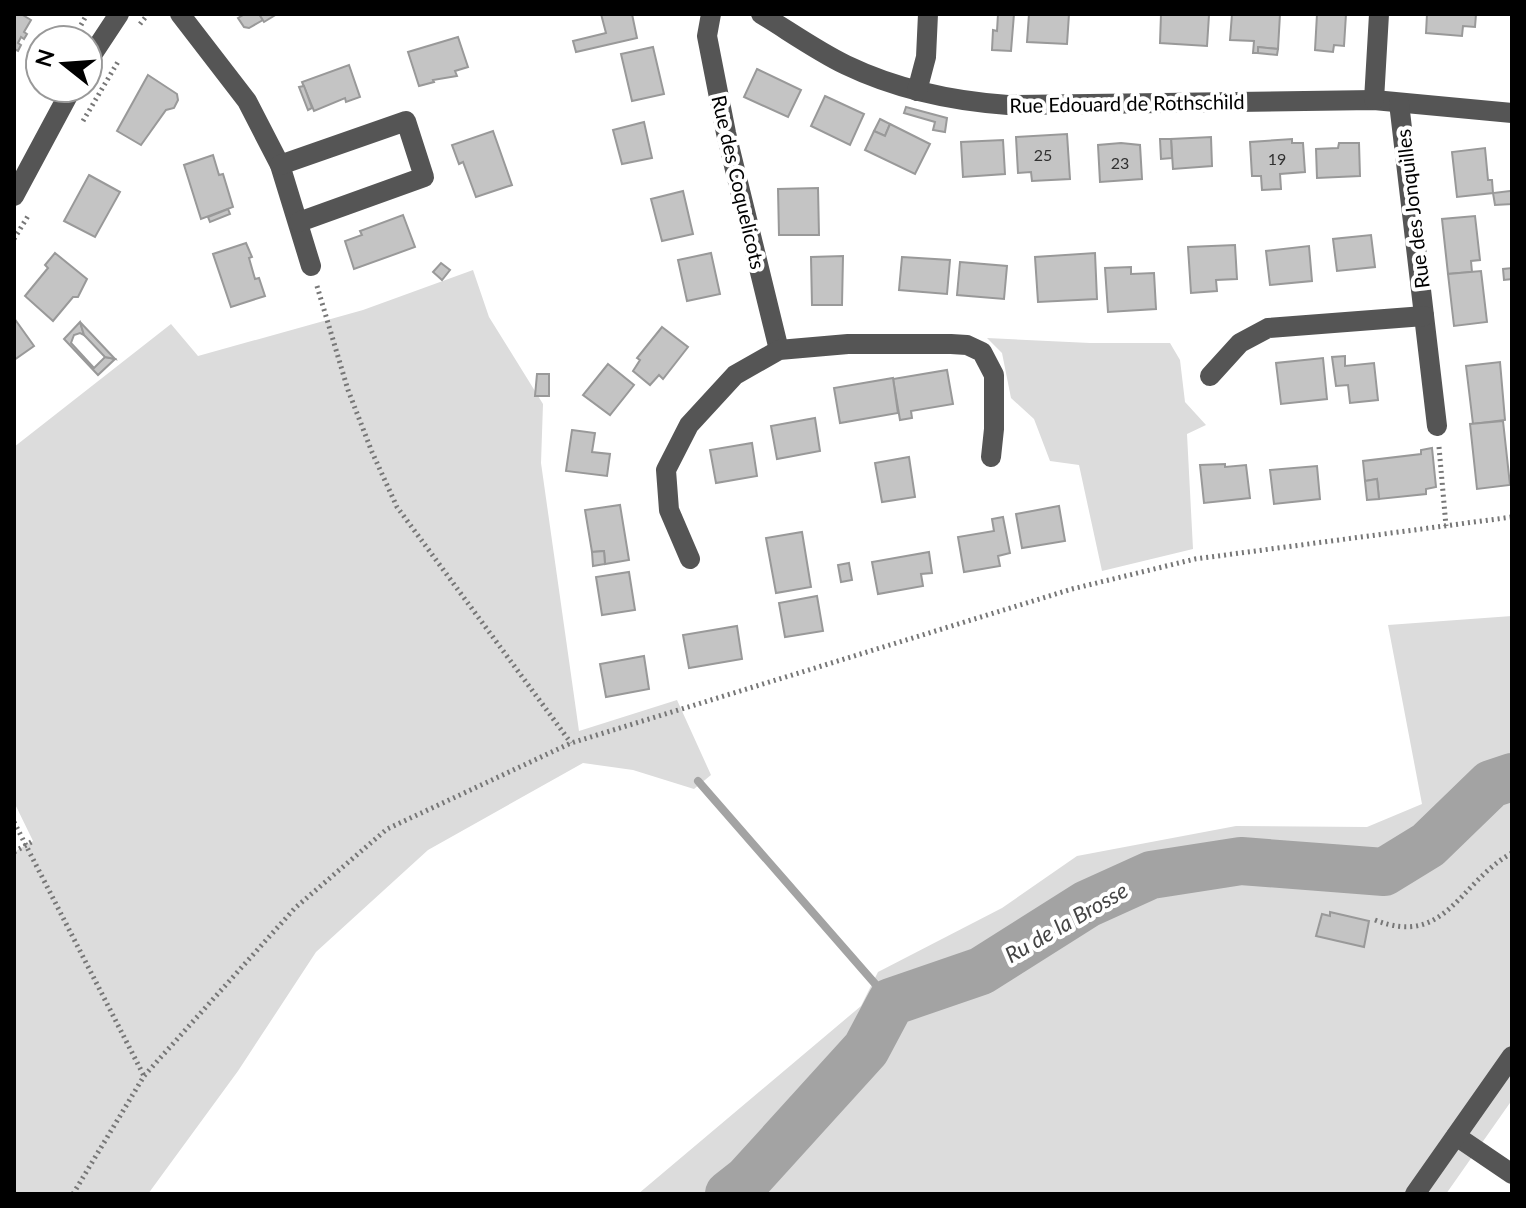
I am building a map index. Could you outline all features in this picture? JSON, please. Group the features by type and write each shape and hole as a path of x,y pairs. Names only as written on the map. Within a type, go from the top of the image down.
{"street":[{"path":"104,37 119,14"},
{"path":"180,14 247,101 280,165 311,266"},
{"name":"Rue des Coquelicots","path":"711,14 707,36 779,350"},
{"name":"Rue Edouard de Rothschild","path":"761,14 844,65 891,84 966,102 1008,105 1374,100 1512,113"},
{"path":"917,91 926,57 928,14"},
{"path":"1374,100 1379,14"},
{"name":"Rue des Jonquilles","path":"1399,103 1437,426"},
{"path":"14,196 63,104"},
{"path":"280,165 406,121 424,177 299,222"},
{"name":"Rue des Jonquilles","path":"1210,376 1240,343 1268,328 1424,316"},
{"path":"690,559 669,510 666,470 689,425 735,375 779,350 848,344 951,344 967,345 982,352 994,375 991,457"},
{"path":"1415,1194 1512,1056"},
{"path":"1456,1136 1512,1174"}],"path":[{"path":"311,266 348,390 397,507 571,743"},
{"path":"1437,426 1446,526"},
{"path":"73,1194 144,1076 295,908 387,829 571,743 1072,589 1195,559 1512,517"},
{"path":"14,822 144,1076"},
{"path":"14,852 33,841"},
{"path":"1375,920 1411,929 1437,920 1498,861 1512,853"}],"shaded area":[{"path":"473,270 489,317 543,404 541,463 579,731 677,700 711,775 694,789 633,770 583,763 428,850 316,952 238,1071 148,1194 14,1194 14,852 33,841 14,802 14,447 171,324 198,356 363,310"},
{"path":"987,338 1170,343 1180,360 1185,402 1206,425 1187,434 1193,549 1102,571 1079,465 1050,461 1034,419 1011,398 1002,353"},
{"path":"1512,616 1512,1100 1446,1194 638,1194 861,1006 878,972 1002,908 1077,856 1236,826 1367,827 1422,804 1388,625"}],"building":[{"path":"14,14 21,14 31,20 24,24 24,39 21,37 18,51 14,49"},
{"path":"245,14 259,14 263,20 249,28 244,27 238,18"},
{"path":"259,14 277,14 264,22"},
{"path":"601,14 632,14 637,38 576,52 573,41 606,33"},
{"path":"998,14 1014,14 1011,51 992,50"},
{"path":"1029,14 1069,14 1067,44 1027,42"},
{"path":"1161,14 1209,15 1207,46 1160,43"},
{"path":"1232,14 1280,14 1278,49 1258,47 1258,53 1253,53 1254,41 1230,40"},
{"path":"1317,14 1346,14 1344,46 1334,45 1333,52 1315,50"},
{"path":"1427,14 1476,14 1475,27 1463,26 1462,36 1426,33"},
{"path":"458,37 468,67 455,71 457,76 419,86 408,52"},
{"path":"653,47 664,94 632,101 621,54"},
{"path":"1258,47 1278,49 1277,55 1258,53"},
{"path":"349,65 360,97 346,102 345,98 314,111 302,82"},
{"path":"757,69 801,90 788,117 744,97"},
{"path":"148,75 177,94 178,100 174,108 166,110 141,145 117,131"},
{"path":"304,86 312,108 308,110 299,87"},
{"path":"825,96 864,114 850,145 811,126"},
{"path":"906,107 947,118 945,132 933,130 935,122 904,113"},
{"path":"880,119 890,124 885,136 874,131"},
{"path":"644,122 652,158 622,164 613,130"},
{"path":"890,124 930,144 915,174 865,150 874,131 885,136"},
{"path":"493,131 512,185 476,197 463,162 459,164 452,145"},
{"path":"1067,134 1070,179 1032,181 1031,172 1018,173 1016,137"},
{"path":"1211,137 1212,166 1173,169 1171,139"},
{"path":"1160,139 1171,139 1172,158 1161,159"},
{"path":"1292,139 1292,143 1303,143 1305,172 1280,174 1281,189 1262,190 1261,176 1252,176 1250,142"},
{"path":"1003,140 1005,174 963,177 961,142"},
{"path":"1339,143 1359,143 1360,176 1317,178 1316,149 1338,148"},
{"path":"1098,145 1140,145 1142,179 1100,182"},
{"path":"1485,148 1488,180 1492,180 1493,193 1457,197 1452,152"},
{"path":"213,155 219,175 223,174 233,207 201,219 184,165"},
{"path":"89,175 120,192 95,237 64,221"},
{"path":"818,188 819,235 779,235 778,189"},
{"path":"683,191 693,234 662,241 651,199"},
{"path":"1512,191 1512,204 1495,205 1493,193"},
{"path":"228,209 230,214 210,222 208,217"},
{"path":"403,215 415,247 354,269 345,241 362,235 360,231"},
{"path":"1475,216 1480,260 1471,261 1472,272 1448,274 1442,219"},
{"path":"1371,235 1375,267 1337,271 1333,239"},
{"path":"246,243 252,257 249,258 255,279 259,278 265,296 231,307 213,254"},
{"path":"1235,245 1237,279 1216,280 1217,291 1191,293 1188,247"},
{"path":"1309,246 1312,281 1270,285 1266,251"},
{"path":"55,253 87,279 78,297 73,297 53,321 25,296 48,268 45,265"},
{"path":"711,253 720,294 687,301 678,260"},
{"path":"1095,253 1097,299 1038,302 1035,257"},
{"path":"843,256 842,305 812,305 811,257"},
{"path":"902,257 950,260 947,294 899,290"},
{"path":"960,262 1007,266 1004,299 957,295"},
{"path":"441,263 450,270 442,280 433,272"},
{"path":"1131,267 1131,274 1154,273 1156,309 1108,312 1105,268"},
{"path":"1512,268 1512,279 1504,280 1503,269"},
{"path":"1481,271 1487,322 1454,326 1448,274"},
{"path":"14,318 34,346 14,360"},
{"path":"80,322 84,335 74,335 71,343 94,368 105,357 115,359 98,375 64,339"},
{"path":"80,322 115,359 105,357 84,335"},
{"path":"662,327 688,347 663,379 659,375 650,385 633,371 640,360 637,358"},
{"path":"1345,356 1345,366 1374,363 1378,400 1350,403 1348,385 1336,386 1332,357"},
{"path":"1323,358 1327,399 1281,404 1276,363"},
{"path":"1500,362 1505,420 1473,424 1466,366"},
{"path":"608,364 634,385 610,415 583,395"},
{"path":"947,370 953,404 911,411 912,418 900,420 893,379"},
{"path":"537,374 549,374 549,396 535,396"},
{"path":"893,378 898,413 840,423 834,388"},
{"path":"815,418 820,451 777,459 771,426"},
{"path":"1503,421 1510,485 1477,489 1470,424"},
{"path":"572,430 595,433 592,452 610,454 607,476 566,471"},
{"path":"752,443 757,476 716,483 710,450"},
{"path":"1432,448 1436,487 1426,489 1426,494 1379,499 1377,479 1365,481 1363,461 1421,454 1421,450"},
{"path":"909,457 915,497 882,502 875,463"},
{"path":"1225,464 1225,467 1246,465 1250,498 1204,503 1200,465"},
{"path":"1317,466 1320,499 1274,504 1270,470"},
{"path":"1377,479 1379,499 1367,500 1365,481"},
{"path":"620,505 629,560 605,564 604,551 592,552 585,510"},
{"path":"1059,506 1065,541 1022,548 1016,514"},
{"path":"1003,517 1010,553 998,556 1000,566 964,572 958,537 994,531 992,519"},
{"path":"802,532 811,587 776,593 766,538"},
{"path":"604,551 605,564 593,566 592,552"},
{"path":"929,552 932,573 921,574 923,586 878,594 872,562"},
{"path":"849,563 852,580 841,582 838,565"},
{"path":"629,572 635,610 602,615 596,577"},
{"path":"817,596 823,631 785,637 779,603"},
{"path":"737,626 742,659 689,668 683,635"},
{"path":"644,656 649,689 606,697 600,664"},
{"path":"1330,912 1369,921 1364,947 1316,936 1322,914 1330,916"}],"waterway":[{"name":"Ru de la Brosse","path":"729,1194 748,1179 866,1049 891,1002 981,971 1087,904 1151,875 1241,861 1384,872 1428,845 1491,784 1512,777"},
{"path":"698,781 891,1002"}]}
